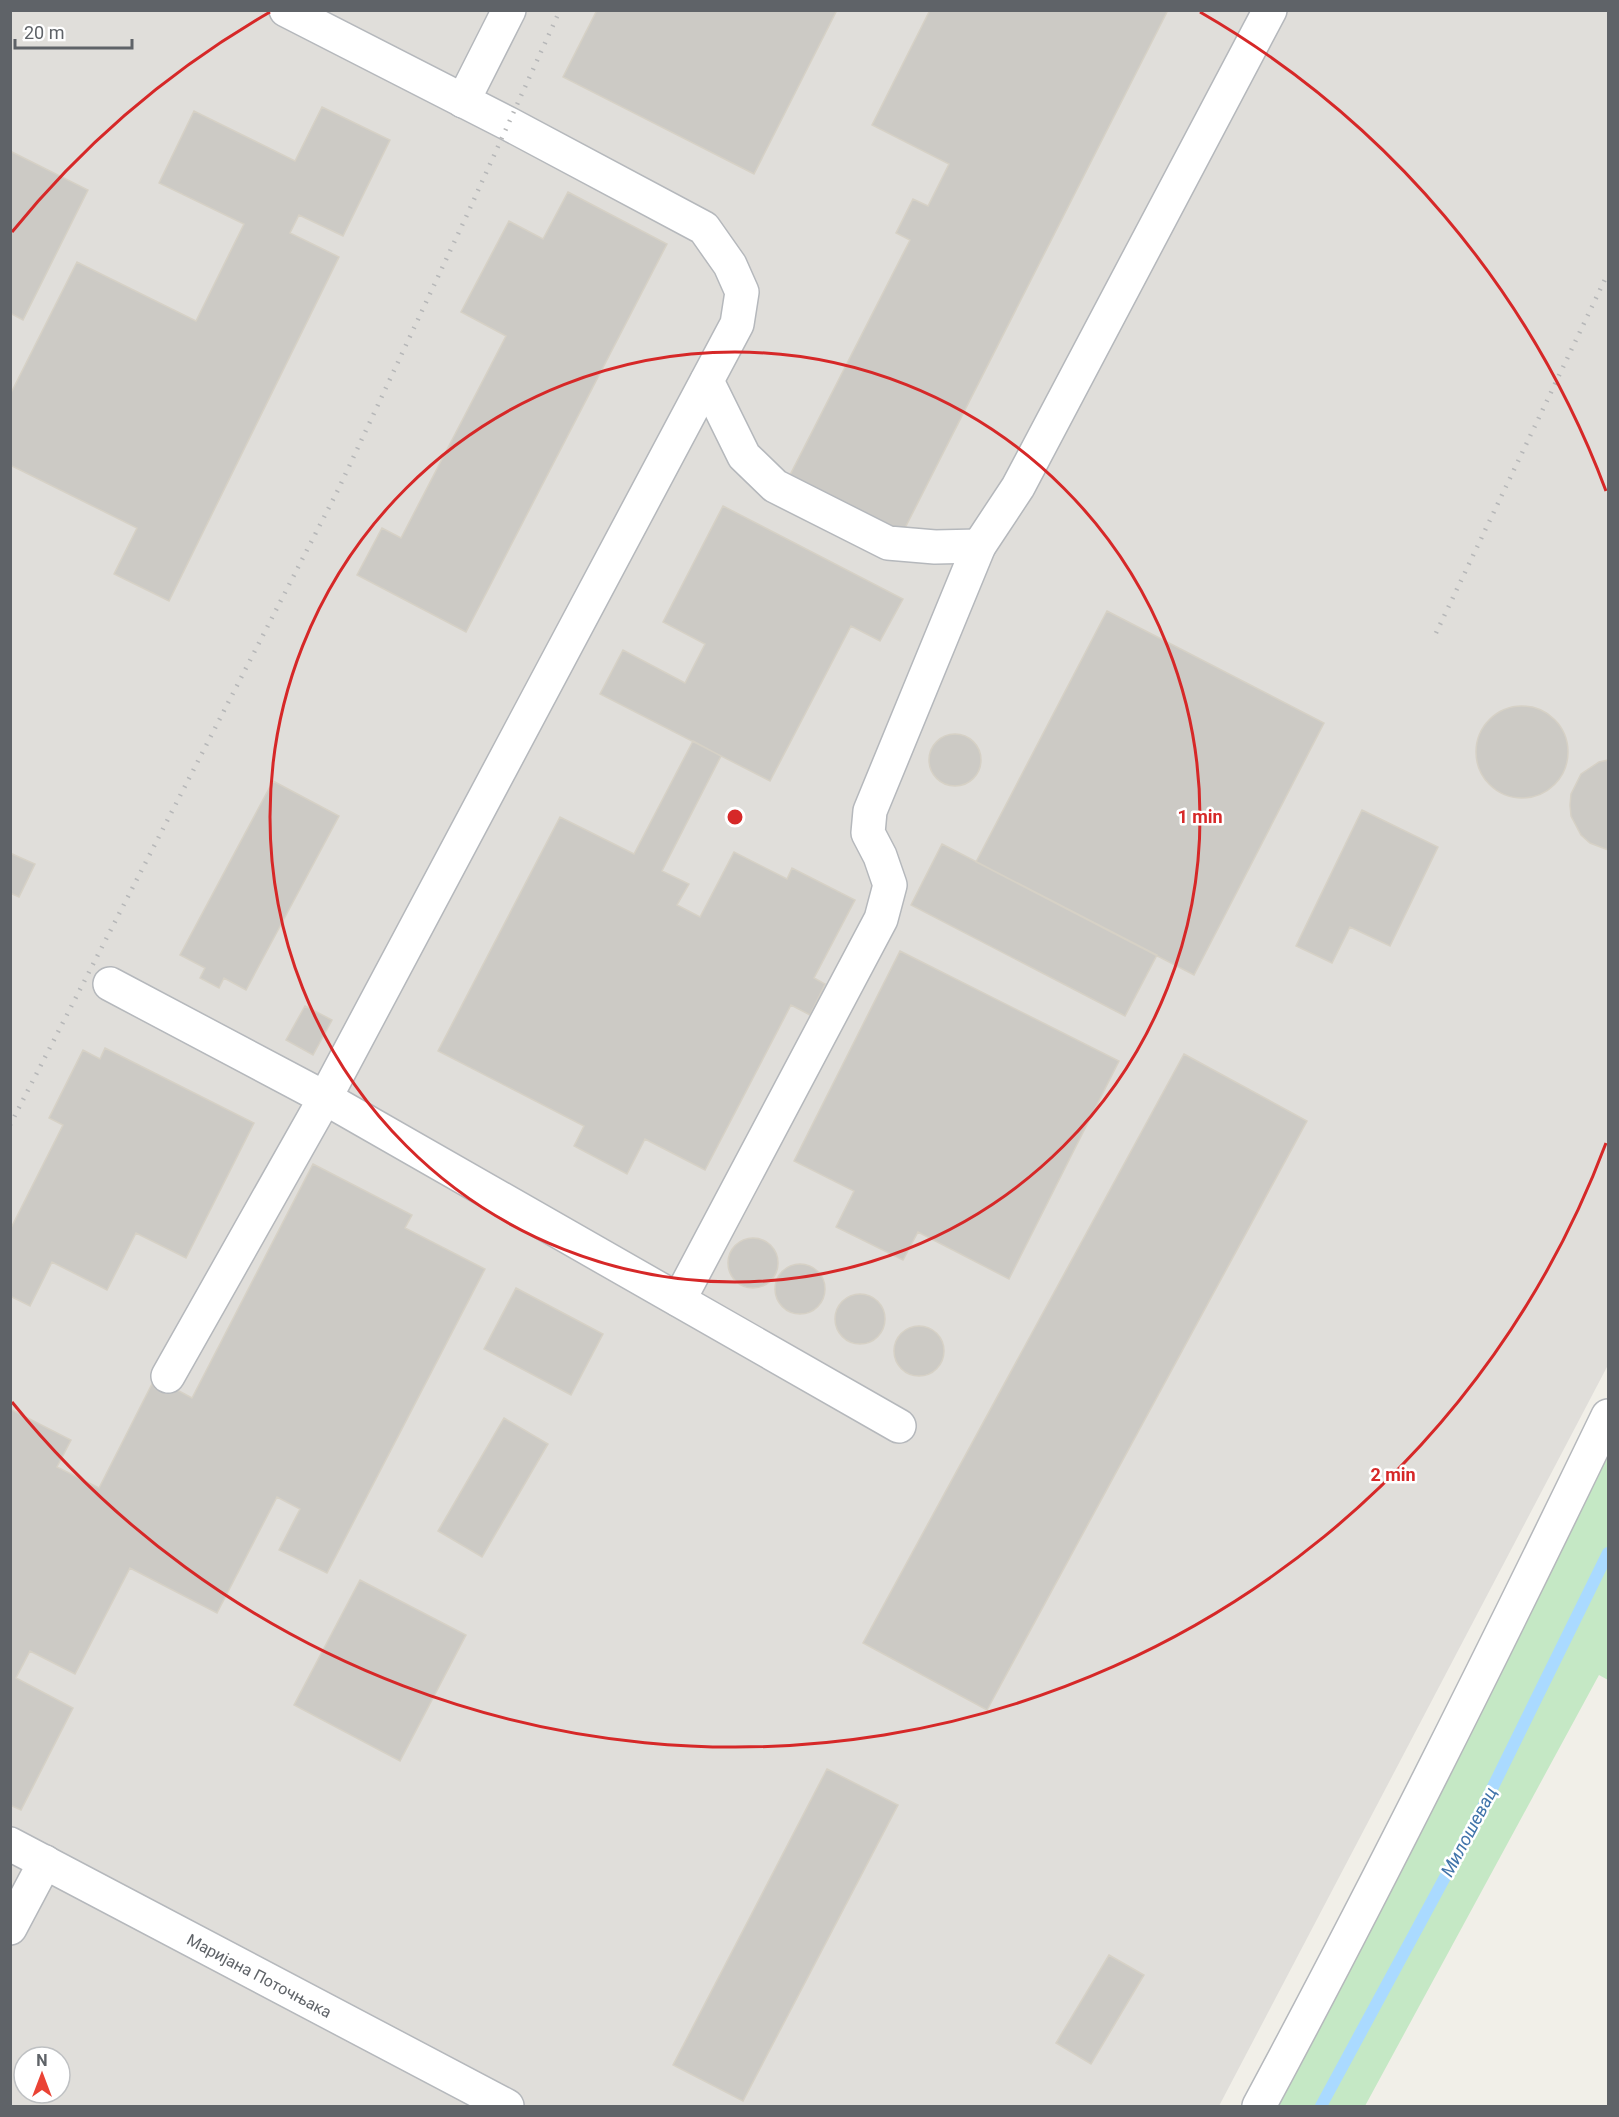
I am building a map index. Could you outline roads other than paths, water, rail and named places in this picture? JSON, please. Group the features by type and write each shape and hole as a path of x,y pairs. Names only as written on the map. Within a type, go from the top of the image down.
{"street":[{"path":"168,1376 325,1098 707,381 736,324 742,292 730,265 704,228 463,100 286,10"},
{"path":"463,100 509,10"},
{"path":"679,1300 881,919 890,885 880,856 868,833 870,811 979,546 1018,487 1270,10"},
{"path":"707,381 744,456 775,486 888,543 935,547 979,546"},
{"path":"110,984 325,1098 899,1425"},
{"path":"1259,2106 1334,1967 1484,1671 1608,1416"},
{"name":"Маријана Поточњака","path":"10,1844 507,2106"},
{"path":"10,1928 45,1862"}],"waterway":[{"name":"Милошевац","path":"1321,2106 1483,1807 1608,1553"}],"railway":[{"path":"10,1125 338,490 560,10"},
{"path":"1436,633 1608,273"}]}
